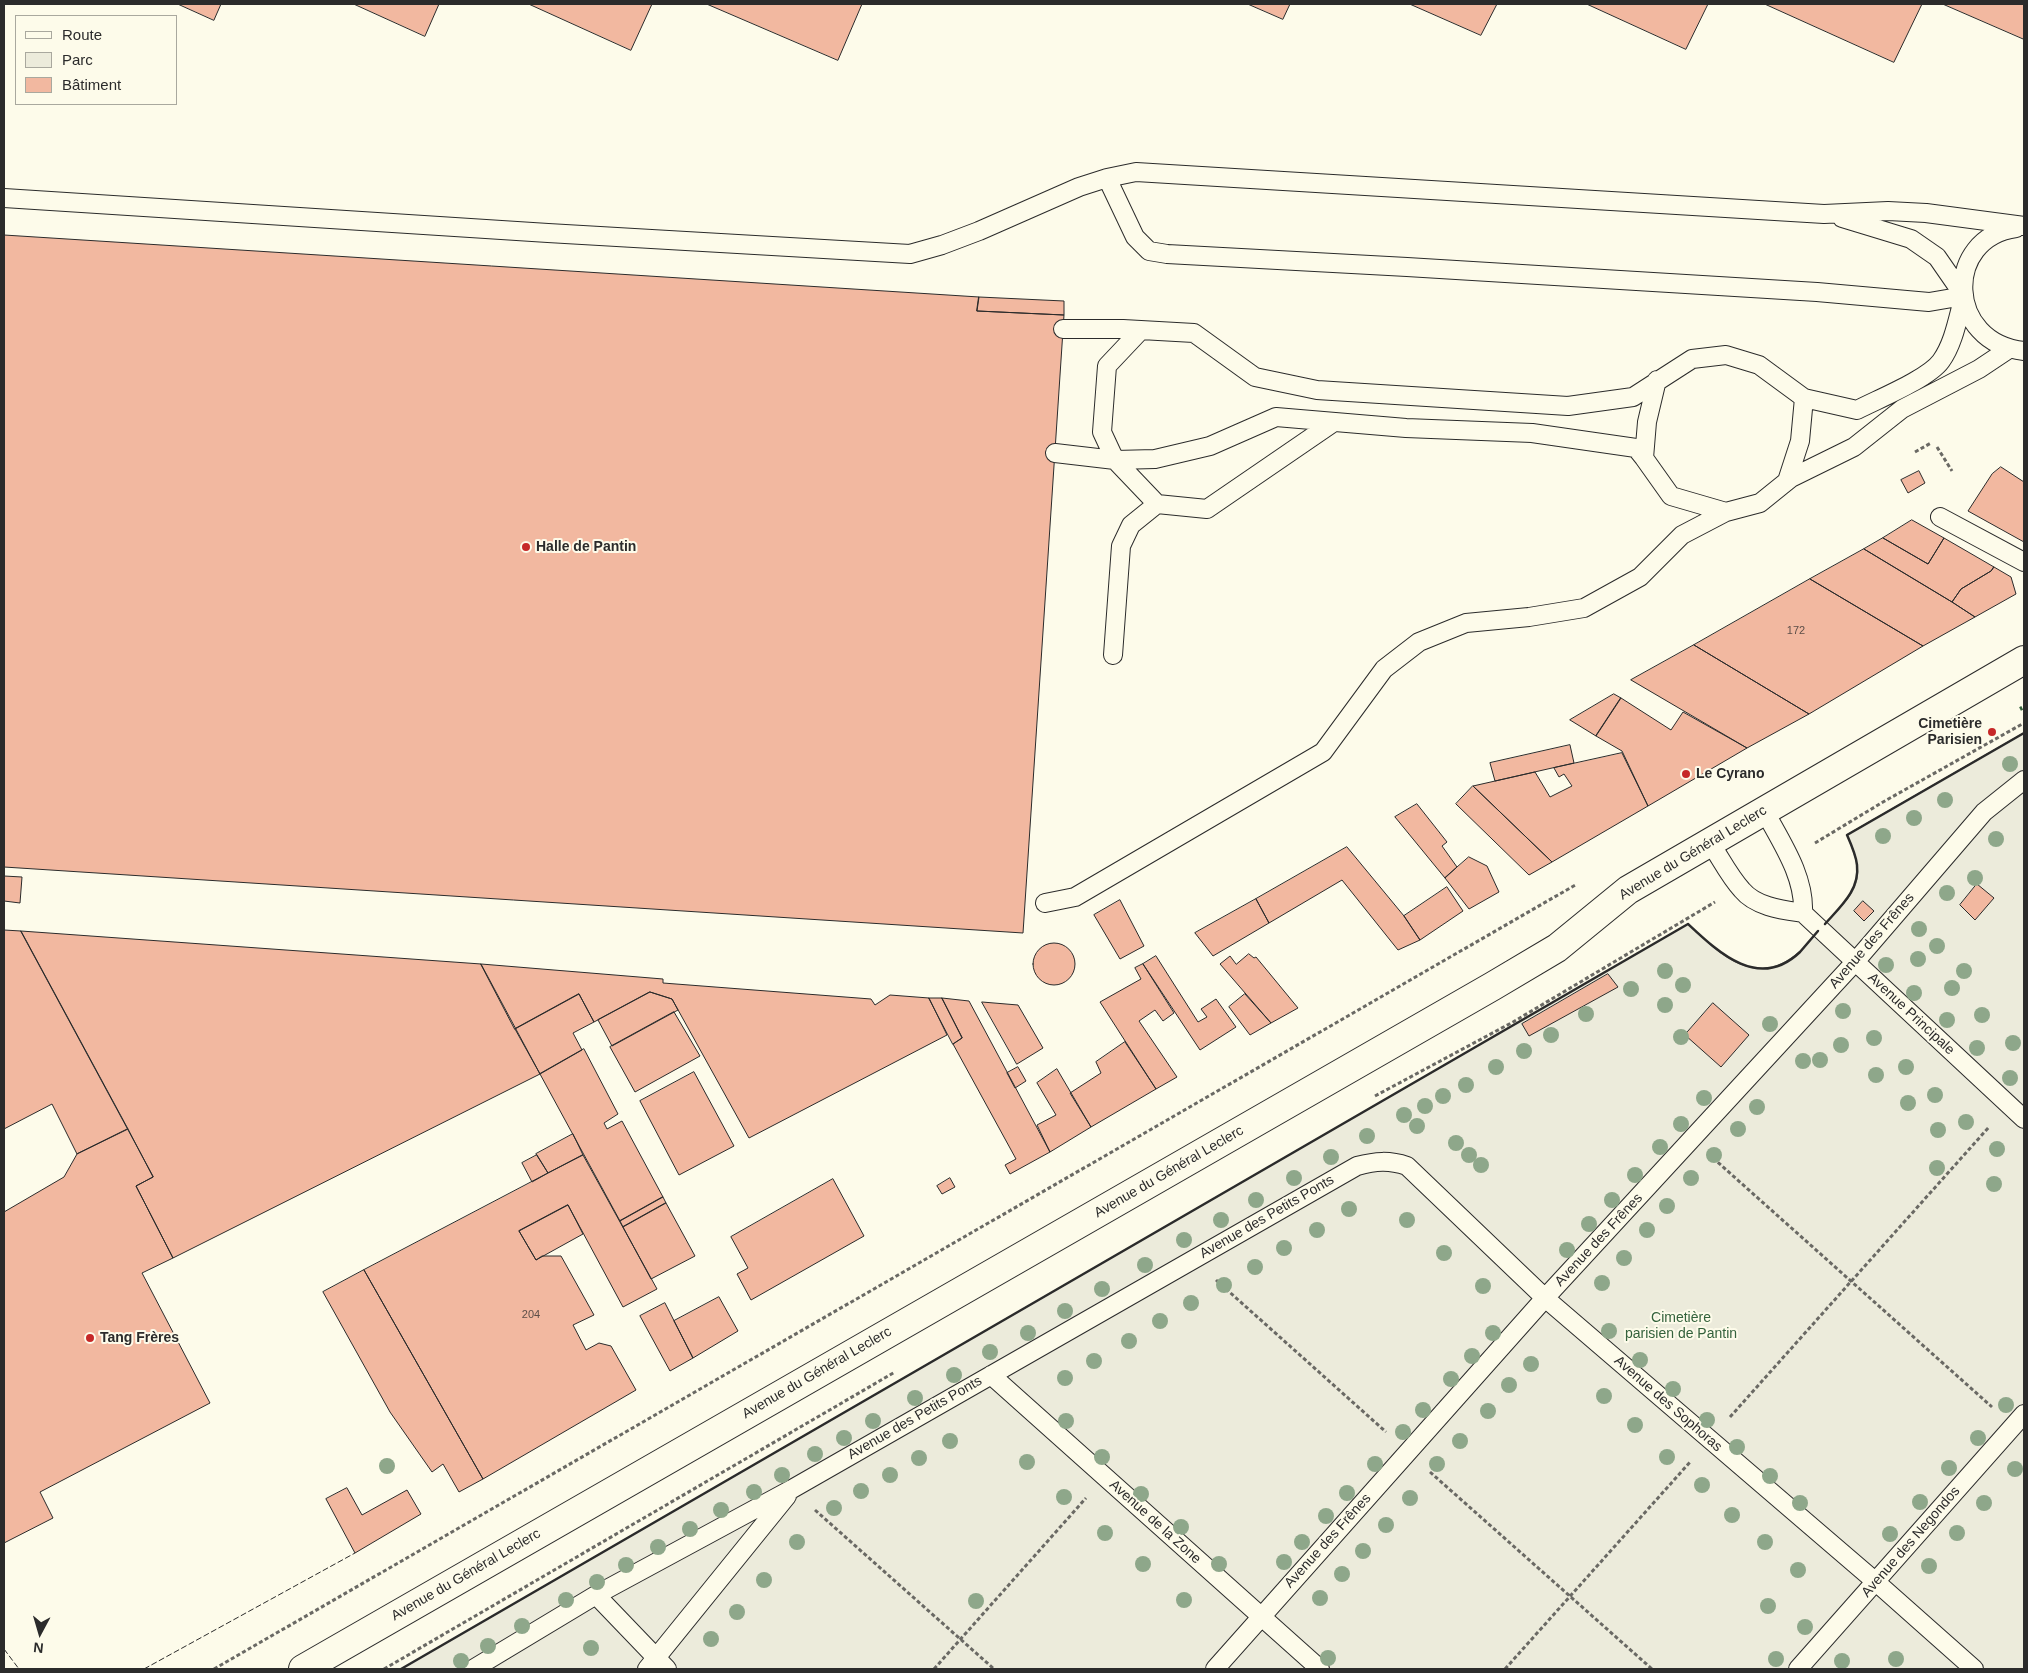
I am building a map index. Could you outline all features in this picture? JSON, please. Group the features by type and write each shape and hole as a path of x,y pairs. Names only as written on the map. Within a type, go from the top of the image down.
{"main road":[{"name":"Avenue du Général Leclerc","path":"303,1669 1541,958 1557,948 1628,890 1709,841 2024,660"}],"lane":[{"path":"4,198 910,254 942,245 979,231 1078,187 1136,172 1824,214 1888,211 1926,213 2024,226"},
{"path":"1107,178 1135,237 1148,251 1167,254 1817,292 1929,302 1964,296"},
{"path":"1824,214 1911,239 1937,257 1964,296"},
{"path":"2017,350 1992,342 1978,329 1968,314 1964,296 1964,274 1973,254 1987,239 2007,229 2024,226"},
{"path":"1063,330 1141,330 1194,334 1255,377 1317,390 1568,406 1633,397 1692,359 1726,355 1759,365 1804,398 1857,410 1928,373 1941,362 1952,339 1964,296"},
{"path":"1141,330 1107,366 1102,432 1115,460 1157,504 1207,509 1334,422"},
{"path":"1045,903 1075,897 1323,752 1384,669 1419,642 1466,623 1529,617 1584,608 1640,577 1682,535 1726,512 1760,503 1787,480 1854,448 1902,409 2017,350"},
{"path":"1644,458 1647,422 1657,380"},
{"path":"1787,480 1800,441 1804,398"},
{"path":"1055,453 1115,460 1155,459 1210,446 1276,417 1406,428 1532,433 1636,448 1671,496 1726,512"},
{"path":"1113,655 1121,546 1131,525 1157,504"},
{"path":"1940,517 2024,562"},
{"name":"Avenue des Frênes","path":"1215,1669 1546,1298 1855,962 1984,812 2024,780"},
{"path":"1709,841 1742,891 1762,904 1803,913 1804,900 1800,884 1764,810"},
{"name":"Avenue Principale","path":"1803,913 2024,1119"},
{"name":"Avenue des Sophoras","path":"1357,1166 1376,1160 1407,1166 1546,1298 1876,1582 1974,1669"},
{"name":"Avenue des Petits Ponts","path":"473,1669 596,1596 792,1489 1357,1166"},
{"name":"Avenue de la Zone","path":"991,1375 1260,1618 1320,1669"},
{"name":"Avenue des Negondos","path":"1798,1669 2019,1420"},
{"path":"596,1596 657,1666 792,1489"}],"path":[{"path":"1915,452 1931,443"},
{"path":"1937,446 1952,471"},
{"path":"1789,858 1883,802 2024,723"},
{"path":"214,1669 933,1257 1584,880"},
{"path":"1367,1100 1513,1022 1740,887"},
{"path":"1505,1669 2009,1105"},
{"path":"1692,1139 1851,1281 2019,1420"},
{"path":"384,1669 896,1371"},
{"path":"934,1669 1104,1477"},
{"path":"792,1489 994,1669"}],"green space":[{"name":"Cimetière parisien de Pantin","path":"2024,733 2024,1669 401,1669 1688,924 1718,951 1744,966 1767,968 1788,960 1807,944 1852,893 1858,871 1847,835"}],"building":[{"path":"178,4 221,4 214,20"},
{"path":"354,4 439,4 425,36"},
{"path":"529,4 652,4 631,50"},
{"path":"707,4 862,4 838,60"},
{"path":"1248,4 1290,4 1283,19"},
{"path":"1410,4 1497,4 1481,35"},
{"path":"1587,4 1708,4 1686,49"},
{"path":"1765,4 1922,4 1894,62"},
{"path":"1943,4 2024,4 2024,39"},
{"name":"Halle de Pantin","path":"4,235 979,297 977,311 1064,315 1023,933 4,867"},
{"path":"979,297 1064,301 1064,315 977,311"},
{"path":"2001,467 2024,482 2024,542 1968,511 1992,474"},
{"path":"1919,471 1925,483 1908,493 1901,480"},
{"path":"1912,520 1944,538 1928,564 1883,538"},
{"path":"1883,538 1928,564 1944,538 1994,567 1991,571 1961,589 1952,602 1864,549"},
{"path":"1864,549 1975,617 1923,646 1810,579"},
{"path":"1994,567 2011,577 2016,594 1975,617 1952,602 1961,589 1991,571"},
{"path":"1810,579 1923,646 1809,714 1694,645"},
{"path":"1694,645 1809,714 1747,748 1631,680"},
{"path":"1614,694 1621,698 1596,736 1570,720"},
{"path":"1621,698 1671,730 1683,712 1747,748 1648,806 1622,751 1596,736"},
{"path":"1570,745 1574,763 1495,781 1490,763"},
{"path":"1622,753 1648,806 1552,862 1473,786 1535,772 1550,797 1572,786 1564,774 1559,777 1554,768"},
{"path":"1473,786 1552,862 1529,875 1456,804"},
{"path":"1417,804 1447,842 1442,846 1457,867 1445,878 1395,817"},
{"path":"1347,847 1404,916 1420,940 1398,950 1342,880 1269,923 1256,899"},
{"path":"1469,857 1487,866 1499,892 1469,909 1445,878"},
{"path":"4,876 22,877 20,903 4,901"},
{"path":"1977,884 1994,898 1975,920 1960,905"},
{"path":"1447,887 1463,911 1420,940 1404,916"},
{"path":"1256,899 1269,923 1213,956 1195,933"},
{"path":"1120,900 1144,946 1120,959 1094,915"},
{"path":"1863,901 1874,911 1864,921 1854,911"},
{"path":"4,930 21,931 128,1129 77,1154 52,1104 4,1129"},
{"path":"21,931 481,964 540,1074 173,1258 136,1186 153,1177"},
{"path":"1050,943 1058,943 1069,949 1075,964 1069,979 1058,985 1050,985 1039,979 1033,968 1033,960 1039,949"},
{"path":"1249,954 1254,958 1256,957 1298,1008 1271,1023 1220,964 1230,956 1236,964"},
{"path":"1156,956 1198,1022 1207,1017 1201,1009 1216,999 1236,1027 1200,1050 1143,964"},
{"path":"481,964 663,979 663,983 871,999 875,1005 890,995 929,998 947,1035 749,1138 672,999 650,992 594,1022 579,994 515,1029"},
{"path":"1143,964 1174,1013 1163,1021 1155,1010 1139,1021 1177,1077 1156,1089 1100,1002 1141,979 1135,968"},
{"path":"1608,974 1618,987 1529,1036 1522,1024"},
{"path":"650,992 672,999 678,1010 612,1046 598,1020"},
{"path":"579,994 594,1022 573,1033 582,1050 540,1074 515,1029"},
{"path":"1245,994 1271,1023 1250,1035 1229,1007"},
{"path":"929,998 942,998 962,1038 953,1044"},
{"path":"942,998 969,1001 1050,1152 1010,1174 1005,1165 1016,1159 953,1044 962,1038"},
{"path":"982,1002 1018,1005 1043,1048 1017,1064"},
{"path":"1713,1003 1749,1035 1721,1067 1685,1035"},
{"path":"674,1012 700,1056 635,1092 610,1047"},
{"path":"1125,1042 1156,1089 1091,1127 1070,1093 1101,1073 1096,1062"},
{"path":"584,1049 618,1114 604,1123 607,1129 622,1121 663,1197 620,1221 540,1074"},
{"path":"1018,1067 1026,1081 1015,1088 1007,1073"},
{"path":"1057,1069 1091,1127 1050,1152 1037,1125 1056,1115 1037,1083"},
{"path":"694,1072 734,1146 679,1175 640,1101"},
{"name":"Tang Frères","path":"128,1129 153,1177 136,1186 173,1258 142,1273 210,1403 40,1492 53,1518 4,1543 4,1212 64,1177 77,1154"},
{"path":"573,1134 583,1155 548,1173 536,1154"},
{"path":"537,1155 548,1173 532,1182 522,1163"},
{"path":"583,1155 657,1289 623,1307 568,1205 519,1231 536,1260 542,1256 561,1256 594,1315 573,1325 586,1350 599,1343 611,1346 636,1390 483,1479 364,1270"},
{"path":"950,1178 955,1187 942,1194 937,1186"},
{"path":"833,1179 864,1236 751,1300 737,1274 748,1268 731,1237"},
{"path":"663,1197 666,1203 623,1227 620,1221"},
{"path":"666,1203 695,1256 651,1279 623,1227"},
{"path":"568,1205 583,1234 536,1260 519,1231"},
{"path":"364,1270 483,1479 459,1492 443,1464 432,1472 390,1412 323,1292"},
{"path":"719,1297 738,1331 693,1358 674,1321"},
{"path":"665,1303 693,1358 670,1371 640,1316"},
{"path":"347,1488 362,1515 407,1490 421,1514 355,1553 326,1499"}],"hedge":[{"path":"2020,709 2024,707"}],"fence":[{"path":"144,1669 355,1553"},
{"path":"4,1649 19,1669"}],"wall":[{"path":"1825,924 1848,898 1857,874 1856,861 1847,835 2024,733"},
{"path":"401,1669 1688,924 1726,956 1740,964 1755,968 1770,968 1785,963 1800,952 1818,931"}],"place":[{"name":"Halle de Pantin","path":"526,547"},
{"name":"Cimetière Parisien","path":"1992,732"},
{"name":"Le Cyrano","path":"1686,774"},
{"name":"Tang Frères","path":"90,1338"}]}
